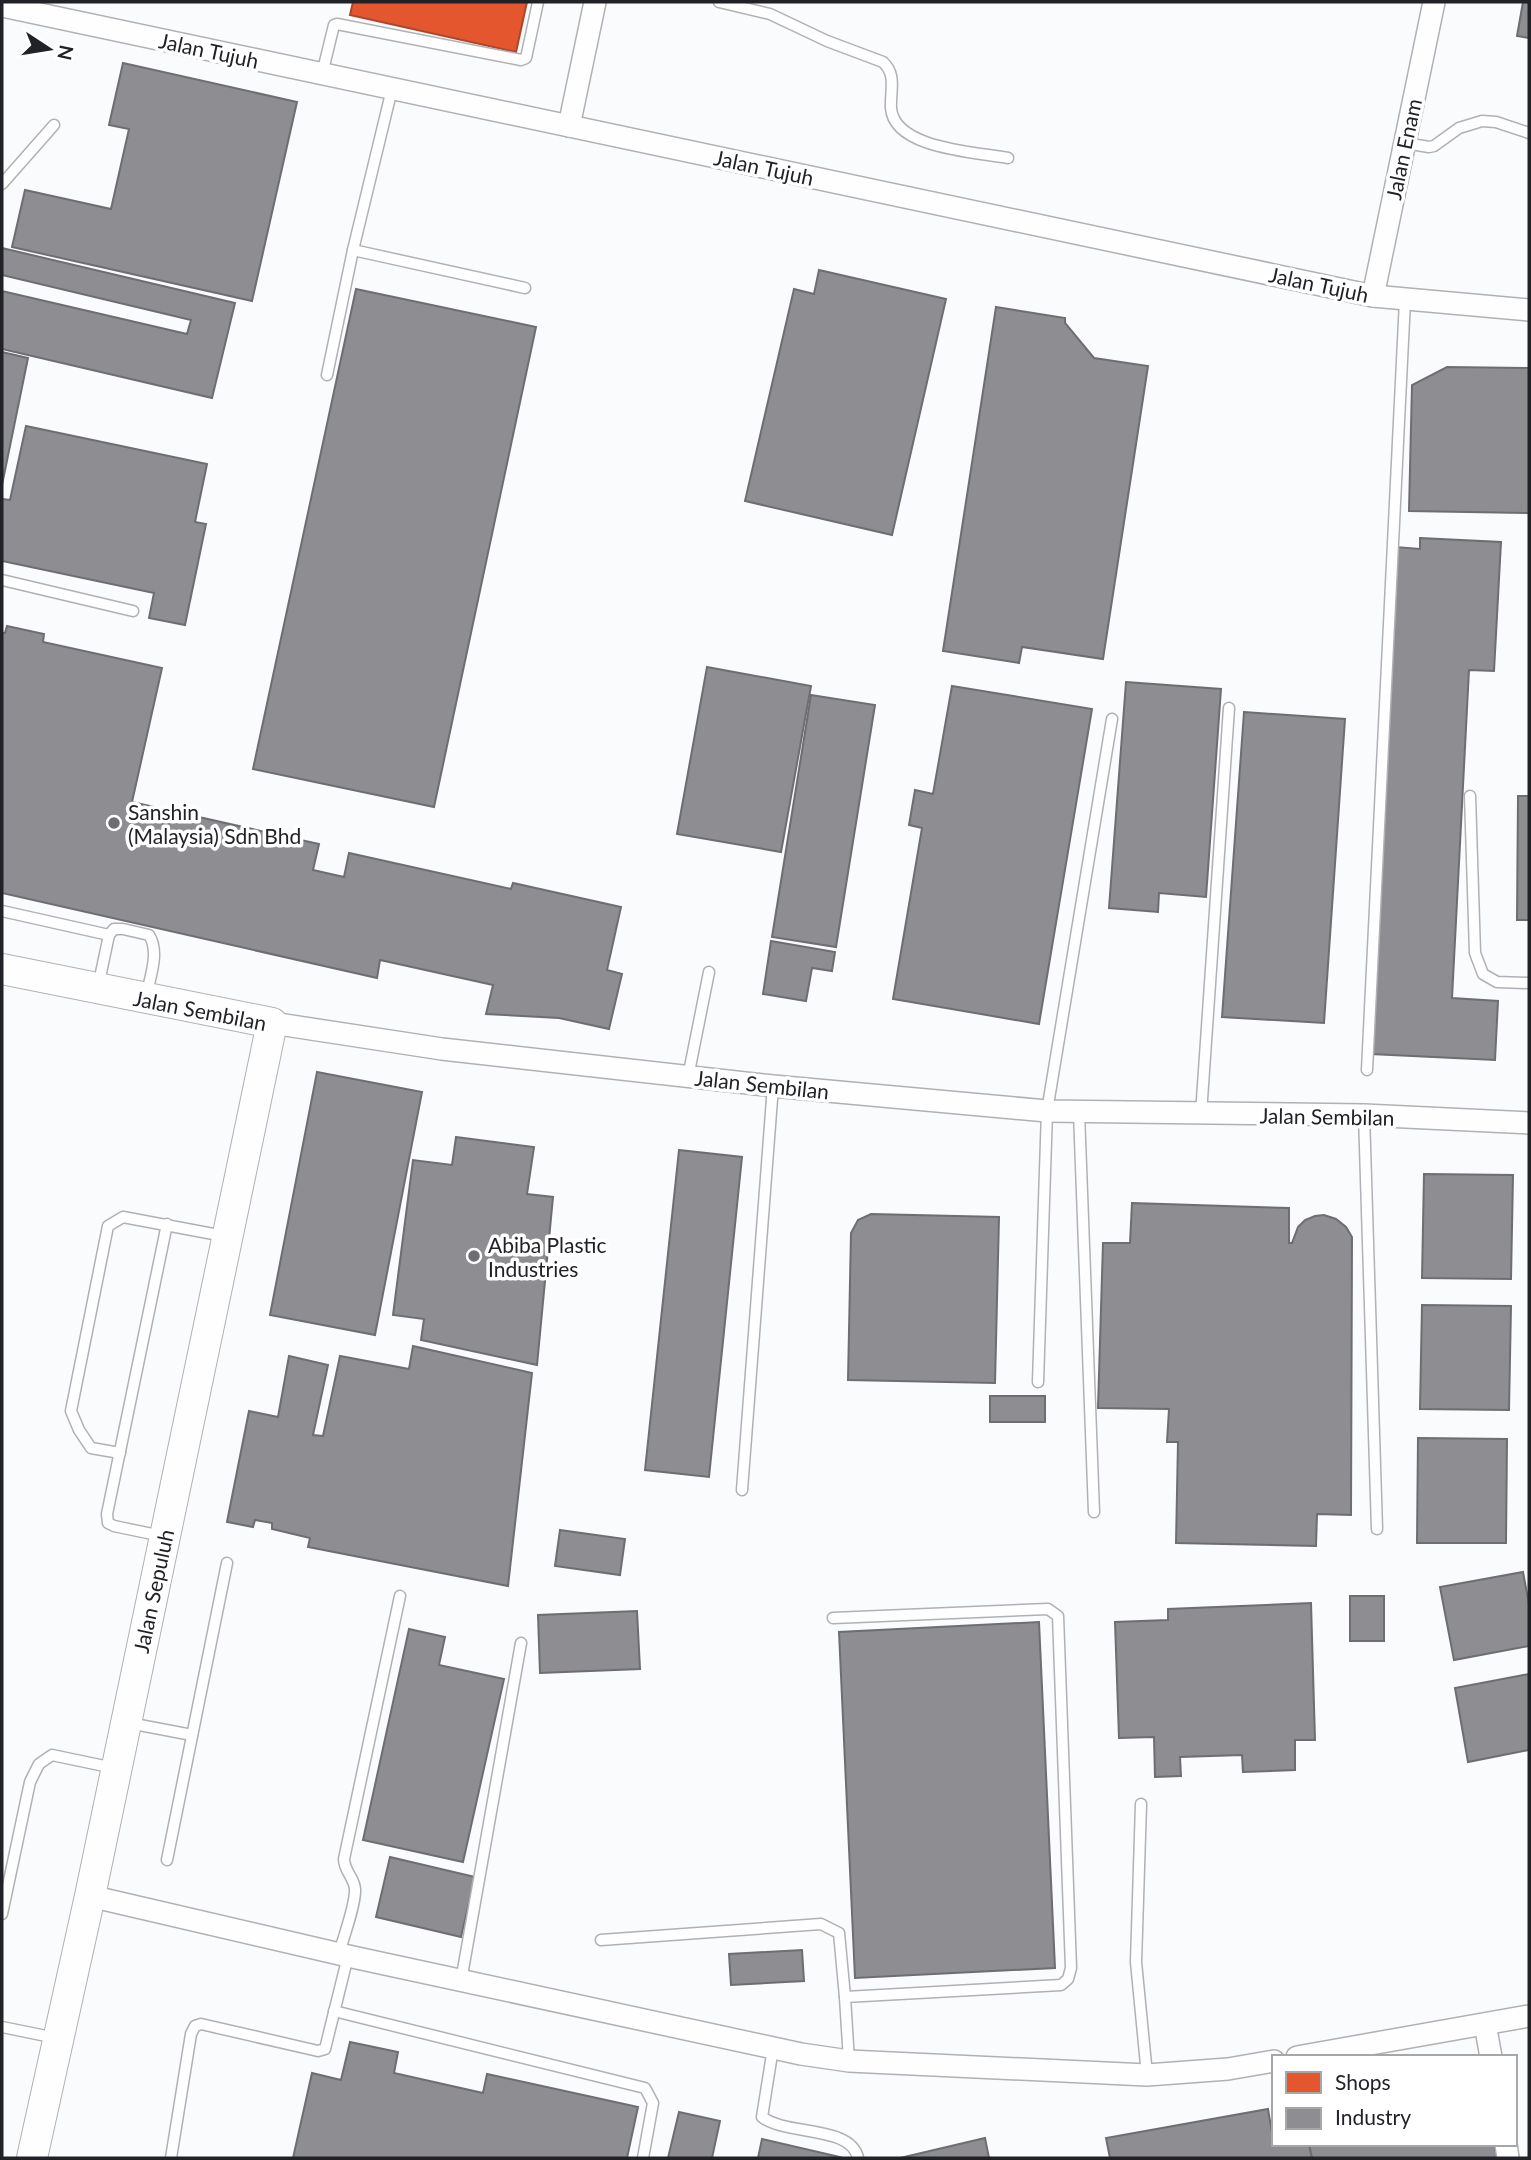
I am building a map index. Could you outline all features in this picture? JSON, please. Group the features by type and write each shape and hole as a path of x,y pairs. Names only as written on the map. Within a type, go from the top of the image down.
{"main road":[{"name":"Jalan Sembilan","path":"2,969 145,1000 272,1023"},
{"name":"Jalan Sepuluh","path":"32,2158 90,1896 272,1023"}],"street":[{"path":"569,126 595,2"},
{"name":"Jalan Enam","path":"1373,296 1434,2"},
{"name":"Jalan Tujuh","path":"2,6 1373,296 1529,310"},
{"name":"Jalan Sembilan","path":"272,1023 442,1049 688,1077 1079,1114 1364,1115 1529,1123"},
{"path":"90,1896 461,1981 773,2048 849,2061 1147,2076 1228,2069 1272,2061"},
{"path":"1308,2055 1529,2017"},
{"path":"1485,2024 1491,2055"}],"lane":[{"path":"322,74 334,25 337,24 521,60 526,58 538,2"},
{"path":"719,2 779,17 827,41 883,62 888,66 892,80 893,118 897,127 905,134 926,143 1008,158"},
{"path":"327,375 353,250 392,89"},
{"path":"1405,143 1434,146 1460,128 1482,121 1496,122 1529,133"},
{"path":"2,184 54,125"},
{"path":"353,250 525,288"},
{"path":"1367,1070 1405,300"},
{"path":"2,580 134,611"},
{"path":"1201,1114 1229,708"},
{"path":"1038,1382 1047,1111 1112,719"},
{"path":"1471,796 1475,953 1483,974 1497,982 1529,983"},
{"path":"2,911 110,936"},
{"path":"97,989 110,936 114,929 123,929 149,935 153,942 145,1000"},
{"path":"688,1077 709,972"},
{"path":"742,1490 773,1086"},
{"path":"1079,1114 1094,1512"},
{"path":"1364,1115 1377,1529"},
{"path":"120,1453 91,1448 71,1411 108,1226 123,1217 227,1236"},
{"path":"164,1536 108,1523 107,1514 167,1224"},
{"path":"167,1860 227,1563"},
{"path":"171,2158 191,2035 195,2026 201,2024 318,2051 325,2049 355,1890 344,1867 344,1859 400,1596"},
{"path":"833,1618 1048,1609 1058,1616 1070,1954 1068,1979 1061,1985 845,1997"},
{"path":"461,1981 521,1643"},
{"path":"126,1723 192,1735"},
{"path":"2,1914 30,1782 39,1764 52,1755 117,1768"},
{"path":"1141,1804 1136,1962 1147,2076"},
{"path":"601,1940 821,1924 839,1933 849,2061"},
{"path":"334,2011 645,2088 653,2103 643,2158"},
{"path":"2,2027 58,2038"},
{"path":"773,2048 762,2117 785,2127 842,2138 857,2150 858,2158"}],"building: Shops":[{"path":"353,2 527,2 516,52 350,15"}],"building: Industry":[{"path":"1523,2 1529,2 1529,38 1517,36"},
{"path":"123,63 297,102 252,301 12,247 25,190 111,209 129,129 109,125"},
{"path":"2,248 235,303 212,398 2,349 2,291 187,334 191,320 2,275"},
{"path":"819,270 946,299 892,535 745,501 794,289 814,294"},
{"path":"356,289 536,327 434,807 253,769"},
{"path":"996,307 1065,318 1065,323 1094,358 1148,366 1103,659 1022,647 1019,663 943,651"},
{"path":"2,352 28,358 2,485"},
{"path":"1447,367 1529,368 1529,513 1409,511 1412,385"},
{"path":"26,426 207,464 195,522 206,524 185,625 149,618 154,593 2,561 2,499 10,500"},
{"path":"1420,538 1501,542 1494,671 1469,670 1452,998 1498,1001 1495,1060 1371,1054 1396,547 1420,549"},
{"name":"Sanshin (Malaysia) Sdn Bhd","path":"7,626 44,634 43,642 162,668 132,802 319,844 313,870 344,877 349,853 511,889 513,883 621,907 607,970 622,974 609,1029 559,1018 486,1014 493,985 380,960 377,978 2,893 2,633 5,633"},
{"path":"707,667 811,686 781,852 677,834"},
{"path":"1126,682 1221,689 1206,897 1159,893 1158,912 1109,908"},
{"path":"952,686 1092,709 1039,1024 893,999 922,828 909,825 915,790 933,794"},
{"path":"811,695 875,705 836,947 772,937"},
{"path":"1244,712 1345,719 1324,1023 1222,1017"},
{"path":"1518,796 1529,796 1529,920 1517,920"},
{"path":"771,941 835,952 832,971 812,968 806,1001 763,994"},
{"path":"317,1072 422,1092 375,1335 270,1315"},
{"name":"Abiba Plastic Industries","path":"456,1137 534,1147 527,1194 553,1197 537,1365 421,1340 424,1319 393,1315 413,1160 452,1165"},
{"path":"679,1150 742,1157 709,1477 645,1470"},
{"path":"1424,1174 1513,1175 1511,1279 1422,1278"},
{"path":"1132,1203 1289,1208 1289,1243 1292,1243 1298,1227 1305,1220 1324,1215 1336,1219 1346,1227 1352,1237 1351,1515 1317,1514 1316,1546 1176,1543 1178,1442 1167,1442 1169,1409 1098,1408 1103,1243 1130,1243"},
{"path":"871,1214 999,1217 995,1383 848,1380 851,1233 858,1220"},
{"path":"1422,1305 1511,1306 1509,1410 1420,1409"},
{"path":"413,1346 532,1373 508,1586 308,1547 310,1538 272,1529 272,1523 255,1520 253,1527 227,1522 249,1411 278,1417 289,1356 328,1365 313,1435 323,1436 340,1356 409,1369"},
{"path":"990,1396 1045,1396 1045,1422 990,1422"},
{"path":"1418,1438 1507,1439 1506,1543 1417,1543"},
{"path":"560,1530 625,1539 620,1575 555,1566"},
{"path":"1523,1572 1529,1604 1529,1646 1454,1660 1440,1587"},
{"path":"1350,1596 1384,1596 1384,1641 1350,1641"},
{"path":"1311,1603 1315,1740 1295,1740 1295,1770 1243,1772 1242,1755 1180,1757 1181,1776 1155,1777 1154,1737 1119,1738 1115,1622 1168,1620 1168,1609"},
{"path":"637,1611 640,1669 540,1673 538,1615"},
{"path":"1039,1622 1055,1968 855,1978 839,1632"},
{"path":"409,1629 445,1637 439,1665 504,1679 463,1862 363,1840"},
{"path":"1529,1674 1529,1750 1468,1762 1455,1688"},
{"path":"390,1857 475,1877 461,1937 376,1917"},
{"path":"802,1950 804,1981 731,1985 729,1954"},
{"path":"350,2042 398,2052 394,2073 483,2093 487,2074 638,2107 627,2158 293,2158 312,2073 341,2080"},
{"path":"1268,2109 1272,2146 1309,2146 1312,2158 1110,2158 1106,2138"},
{"path":"679,2112 720,2121 712,2158 668,2158"},
{"path":"985,2138 989,2158 900,2158"},
{"path":"762,2139 840,2157 758,2158"},
{"path":"1309,2146 1494,2146 1497,2158 1312,2158"}],"place":[{"name":"Sanshin (Malaysia) Sdn Bhd","path":"114,823"},
{"name":"Abiba Plastic Industries","path":"474,1256"}]}
